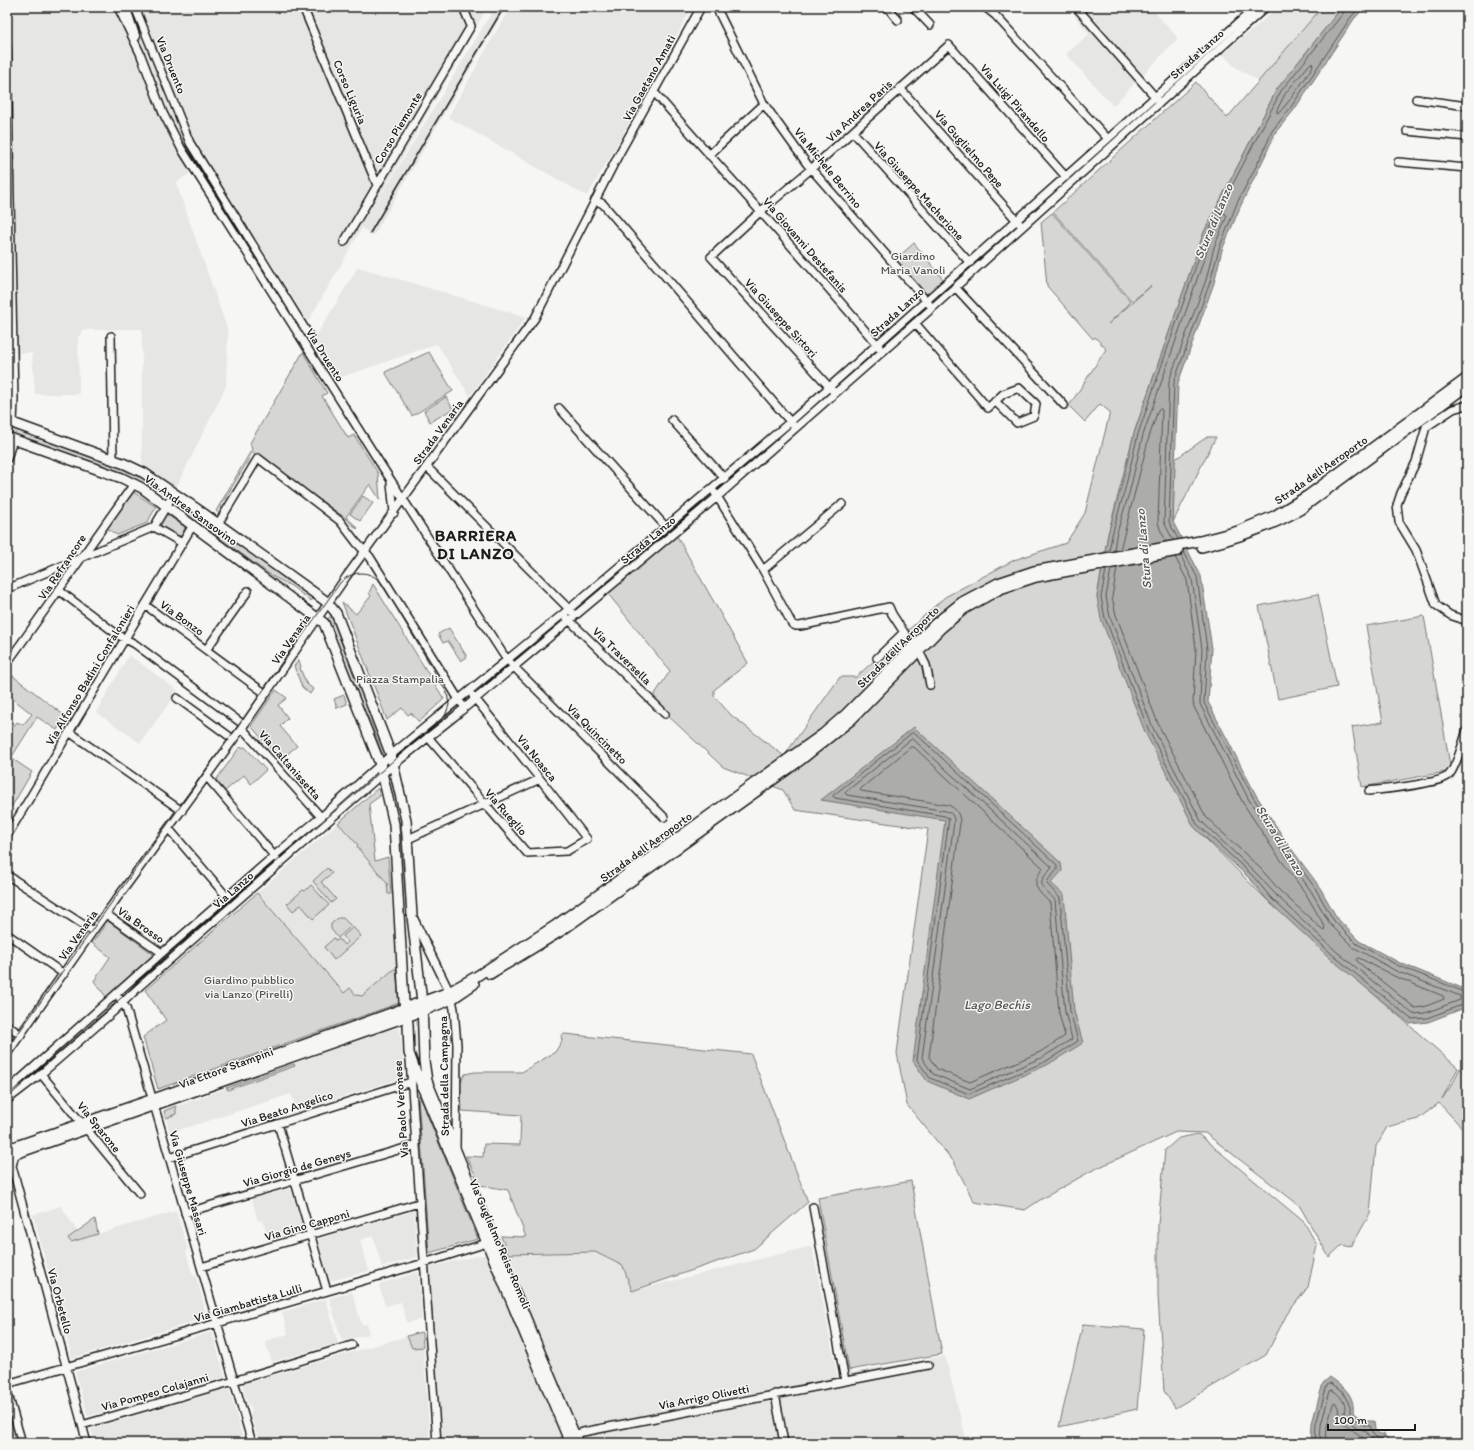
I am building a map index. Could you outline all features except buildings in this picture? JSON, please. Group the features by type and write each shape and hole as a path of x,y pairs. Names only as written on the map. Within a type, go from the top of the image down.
{"main road":[{"name":"Strada dell'Aeroporto","path":"1422,421 1467,378"},
{"name":"Strada dell'Aeroporto","path":"450,995 562,931 807,755 851,720 941,628 964,609 1000,589 1036,577 1072,567 1200,541 1238,531 1261,522 1284,511 1325,487 1422,421 1467,386"},
{"name":"Via Andrea Sansovino","path":"10,422 140,471 174,493 328,603"},
{"name":"Via Andrea Sansovino","path":"10,438 134,484 166,505 318,618"},
{"path":"328,603 336,613 391,755 406,820 412,916 422,1006"},
{"path":"318,618 324,624 380,764 382,774"},
{"name":"Via Paolo Veronese","path":"382,774 394,824 409,1054"},
{"name":"Via Ettore Stampini","path":"11,1154 450,995"},
{"name":"Via Guglielmo Reiss Romoli","path":"422,1006 424,1061 427,1081 456,1149 490,1242"},
{"name":"Via Guglielmo Reiss Romoli","path":"409,1054 425,1096 490,1242 570,1438 578,1443"},
{"name":"Via Ettore Stampini","path":"7,1145 14,1147 85,1126"}],"street":[{"name":"Via Druento","path":"118,7 140,53 163,113 181,148 403,500 507,660"},
{"name":"Via Druento","path":"126,7 133,24 140,53"},
{"name":"Via Druento","path":"135,7 190,143 310,336"},
{"name":"Corso Liguria","path":"303,7 377,185"},
{"name":"Corso Piemonte","path":"344,242 471,26 463,7"},
{"name":"Via Gaetano Amati","path":"617,159 701,7"},
{"name":"Via Michele Berrino","path":"716,7 764,104 811,169 932,308"},
{"path":"887,7 898,20"},
{"path":"913,7 930,25"},
{"path":"985,7 995,15 1108,139"},
{"path":"1076,7 1158,99"},
{"name":"Strada Lanzo","path":"475,699 717,497 793,425 830,387 925,301 1020,223 1158,99 1256,7"},
{"name":"Strada Lanzo","path":"458,701 666,527 835,393 883,352 956,286 1066,177 1108,139 1158,99 1266,7"},
{"name":"Via Andrea Sansovino","path":"7,45 10,341 14,400 10,422"},
{"name":"Via Andrea Paris","path":"711,257 949,45"},
{"name":"Via Luigi Pirandello","path":"949,45 1066,177"},
{"name":"Via Guglielmo Pepe","path":"900,88 1020,223"},
{"name":"Via Giovanni Destefanis","path":"654,92 709,155 761,211 883,352"},
{"path":"1416,99 1467,106"},
{"path":"709,155 764,104"},
{"path":"1407,130 1467,137"},
{"name":"Via Giuseppe Macherione","path":"853,132 970,263"},
{"path":"181,148 190,143"},
{"name":"Strada Venaria","path":"366,551 534,318 617,159"},
{"path":"1398,162 1467,168"},
{"path":"595,200 603,204 793,425"},
{"name":"Via Giuseppe Sirtori","path":"711,257 835,393"},
{"path":"956,286 1064,405"},
{"name":"Strada Lanzo","path":"915,323 988,408 995,401"},
{"path":"111,336 113,460"},
{"path":"1019,388 1036,404 1034,416 1017,423 995,401 1003,394 1019,388"},
{"path":"1467,404 1422,421 1416,462 1397,505 1400,522 1416,550 1436,605 1450,615 1467,621"},
{"name":"Strada Lanzo","path":"559,408 666,527"},
{"path":"672,420 725,479"},
{"name":"Via Andrea Sansovino","path":"7,459 10,438"},
{"path":"218,524 258,458 340,521 356,542 366,551 382,573 458,701 464,708"},
{"path":"427,468 566,612 575,615"},
{"path":"391,481 394,513"},
{"name":"Via Refrancore","path":"7,663 60,591 80,559 134,484"},
{"path":"712,490 763,570 792,624 800,626 889,607 909,640"},
{"path":"7,589 154,527 174,493"},
{"path":"763,570 842,504"},
{"name":"Via Alfonso Badini Confalonieri","path":"7,836 193,525"},
{"path":"154,527 182,543"},
{"name":"Via Venaria","path":"7,1054 93,931 207,777 366,551"},
{"path":"60,567 67,580"},
{"name":"Via Caltanissetta","path":"60,591 135,644 243,726 321,817"},
{"name":"Via Bonzo","path":"206,650 248,591"},
{"name":"Via Bonzo","path":"144,605 266,694"},
{"name":"Via Traversella","path":"566,612 569,620 665,714"},
{"path":"876,658 904,632"},
{"path":"921,655 928,670 930,685"},
{"path":"507,660 514,667"},
{"name":"Via Quincinetto","path":"514,667 664,816"},
{"name":"Via Noasca","path":"469,692 540,778 587,839"},
{"path":"177,698 234,739"},
{"name":"Via Lanzo","path":"7,1100 41,1074 382,774 475,699"},
{"name":"Via Lanzo","path":"7,1091 162,953 321,817 380,764 458,701"},
{"path":"1369,791 1432,781 1448,776 1453,769 1467,730"},
{"path":"69,732 182,811"},
{"name":"Via Rueglio","path":"428,737 527,853 567,851 587,839"},
{"path":"207,777 280,863"},
{"path":"408,839 540,778"},
{"path":"169,829 227,897"},
{"path":"7,875 93,931"},
{"name":"Via Brosso","path":"106,914 162,953"},
{"name":"Strada della Campagna","path":"412,916 450,995 456,1019 456,1149"},
{"path":"7,934 64,974"},
{"name":"Via Giuseppe Massari","path":"116,994 123,1002 252,1443"},
{"path":"7,1025 21,1035"},
{"name":"Via Paolo Veronese","path":"409,1054 437,1443"},
{"name":"Via Sparone","path":"41,1074 140,1194"},
{"name":"Via Beato Angelico","path":"169,1158 411,1082"},
{"path":"278,1124 327,1291"},
{"name":"Via Giorgio de Geneys","path":"185,1212 415,1145"},
{"name":"Via Orbetello","path":"11,1154 9,1164 87,1443"},
{"name":"Via Gino Capponi","path":"201,1267 419,1203"},
{"path":"813,1208 845,1381"},
{"name":"Via Giambattista Lulli","path":"7,1384 424,1263 490,1242"},
{"path":"234,1381 352,1345"},
{"name":"Via Arrigo Olivetti","path":"570,1438 775,1394 928,1365"},
{"name":"Via Pompeo Colajanni","path":"82,1425 234,1381"},
{"path":"7,1391 22,1443"},
{"path":"775,1394 784,1443"}],"shaded area":[{"path":"7,7 112,7 115,12 126,7 487,7 373,209 495,7 506,7 374,235 362,228 308,322 207,161 176,183 228,331 226,386 176,488 142,466 142,329 82,330 82,335 78,336 79,394 35,394 32,353 14,353 14,316 7,316"},
{"path":"510,7 692,7 612,154 587,196 448,117"},
{"path":"1078,7 1150,7 1178,38 1113,106 1066,54 1089,34 1072,12"},
{"path":"1278,7 1318,7 1317,13 1259,81 1235,67 1223,54 1223,52 1252,30"},
{"path":"358,267 526,317 470,396 437,344 336,379 313,341"},
{"path":"129,655 178,691 140,743 96,712"},
{"path":"378,788 380,796 369,804 375,861 388,857 399,1003 363,1015 257,893"},
{"path":"400,1028 404,1077 297,1111 291,1094 170,1133 164,1111 384,1031"},
{"path":"290,1188 303,1231 269,1241 263,1220 258,1221 252,1199"},
{"path":"61,1206 77,1231 68,1238 71,1242 176,1211 188,1250 186,1251 191,1270 193,1276 196,1275 207,1318 72,1358 33,1215"},
{"path":"414,1211 417,1257 382,1267 373,1236 360,1240 369,1271 330,1281 318,1239"},
{"path":"812,1246 837,1375 945,1356 967,1443 437,1443 427,1268 480,1255 595,1252 623,1266 632,1291"},
{"path":"418,1272 422,1319 407,1323 401,1302 385,1306 379,1284"},
{"path":"352,1292 362,1325 367,1324 369,1334 342,1341 329,1298"},
{"path":"326,1299 338,1343 272,1362 265,1341 288,1334 282,1312"},
{"path":"212,1332 225,1377 88,1416 75,1372"},
{"path":"407,1336 412,1348 423,1347 430,1443 260,1443 251,1417 252,1411 250,1405 248,1405 243,1386 244,1384"},
{"path":"229,1388 244,1443 95,1443 91,1429"},
{"path":"15,1431 17,1439 7,1442 7,1433"}],"green space":[{"path":"1318,7 1342,7 1277,89 1204,232 1134,433 1108,534 1097,597 1194,827 1269,902 1458,1068 1442,1099 1453,1083 1460,1068 1467,1074 1467,1133 1439,1103 1418,1119 1387,1127 1376,1146 1370,1214 1351,1247 1342,1245 1329,1257 1299,1205 1205,1133 1176,1132 1091,1171 1025,1210 974,1202 954,1162 907,1105 897,1053 928,829 795,810 783,790 723,767 651,700 670,671 605,590 677,536 748,663 714,690 714,696 731,715 784,756 840,677 856,677 945,597 1014,560 1066,543 1085,513 1110,412 1100,404 1085,422 1069,406 1106,349 1095,337 1093,339 1047,286 1041,222 1052,213 1131,302 1108,324 1151,286 1132,301 1053,212 1196,82 1227,118 1317,13"},
{"name":"Giardino Maria Vanoli","path":"914,243 943,279 926,296 895,260"},
{"path":"303,352 327,393 322,396 348,438 354,435 378,473 380,500 370,484 346,517 358,528 357,529 344,517 253,452 220,507 224,510 221,515 216,511 252,449 250,443"},
{"path":"429,352 453,391 412,416 385,372"},
{"path":"446,397 453,409 430,422 424,411"},
{"path":"7,425 133,470 158,486 154,491 129,476 7,432"},
{"path":"1207,437 1216,437 1173,522 1174,460"},
{"path":"132,491 156,507 147,523 117,535 105,527"},
{"path":"363,496 373,503 360,521 350,514"},
{"path":"185,504 314,597 311,601 291,586 272,576 181,510"},
{"path":"166,514 185,527 182,536 177,535 160,525"},
{"name":"Piazza Stampalia","path":"373,584 444,699 419,722 411,713 408,715 402,708 387,720 342,602 356,614 371,596 369,593"},
{"path":"1318,594 1337,687 1278,699 1259,606"},
{"path":"331,615 344,650 353,666 387,754 386,755 382,753 371,723 361,705 328,619"},
{"path":"1424,616 1451,771 1362,787 1352,727 1383,722 1366,626"},
{"path":"449,628 467,657 461,661 448,641 443,643 438,634"},
{"path":"299,660 300,668 306,683 313,689 310,694 302,687 294,666"},
{"path":"9,673 65,716 57,730 37,717 11,758 32,772 12,806 7,803 7,729 10,731 17,722 23,725 32,714 7,694 7,676"},
{"path":"276,690 287,698 278,705 288,718 280,726 297,746 280,760 251,726"},
{"path":"344,695 347,704 337,708 334,699"},
{"path":"245,747 266,770 251,784 244,775 225,791 216,780 239,748"},
{"path":"378,788 380,796 369,804 375,861 388,857 391,894 388,894 387,883 357,847 358,845 338,823"},
{"path":"327,868 332,873 321,882 336,899 331,903 313,881"},
{"path":"311,885 329,905 313,919 301,905 293,911 287,904"},
{"name":"Giardino pubblico via Lanzo (Pirelli)","path":"257,893 344,993 350,988 356,995 362,996 394,969 396,969 399,1003 158,1089 143,1037 166,1020 145,990"},
{"path":"338,918 343,918 351,926 338,938 331,929 331,924"},
{"path":"108,921 156,956 107,998 94,981 110,957 92,943"},
{"path":"353,927 361,936 334,960 324,947 334,938 336,941 339,939 344,945 348,942 343,936"},
{"path":"565,1034 751,1054 808,1202 754,1249 632,1291 623,1266 595,1252 508,1254 501,1236 526,1237 508,1190 480,1185 466,1156 483,1157 484,1144 520,1145 521,1115 462,1111 460,1083 465,1074 475,1072 522,1072 555,1052 562,1041 561,1035"},
{"path":"294,1064 295,1066 228,1090 226,1088"},
{"path":"419,1095 478,1239 429,1253 418,1096"},
{"path":"176,1106 176,1114 166,1118 164,1111"},
{"path":"1198,1134 1304,1222 1317,1245 1308,1287 1287,1314 1266,1355 1175,1408 1164,1391 1158,1296 1158,1224 1165,1150 1179,1138"},
{"path":"911,1181 942,1354 849,1370 818,1198"},
{"path":"95,1219 98,1234 71,1242 68,1238"},
{"path":"1083,1324 1144,1329 1137,1409 1059,1427"},
{"path":"421,1332 423,1347 412,1348 407,1336"}],"water":[{"name":"Stura di Lanzo","path":"1342,7 1365,7 1354,19 1294,110 1275,133 1241,205 1222,250 1214,283 1178,383 1173,522 1201,576 1212,649 1208,702 1256,795 1287,843 1319,886 1337,918 1359,941 1400,963 1467,990 1467,1007 1428,1022 1410,1024 1331,959 1269,902 1250,879 1194,827 1145,732 1101,619 1097,597 1108,534 1134,433 1204,232 1277,89"},
{"name":"Lago Bechis","path":"914,727 1061,863 1062,871 1051,883 1064,895 1074,1011 1083,1043 1047,1065 969,1099 927,1081 913,1061 945,820 821,800"},
{"path":"1330,1377 1348,1392 1352,1401 1353,1413 1365,1421 1374,1421 1375,1430 1380,1434 1384,1434 1392,1443 1311,1443 1312,1423 1323,1383"}],"tram line":[{"path":"7,1049 340,583 351,575 362,573 373,576 379,580 447,693 449,705 445,716 7,1098"}],"railway":[{"path":"370,233 504,7"}],"district":[{"name":"BARRIERA DI LANZO","path":"476,544"}]}
